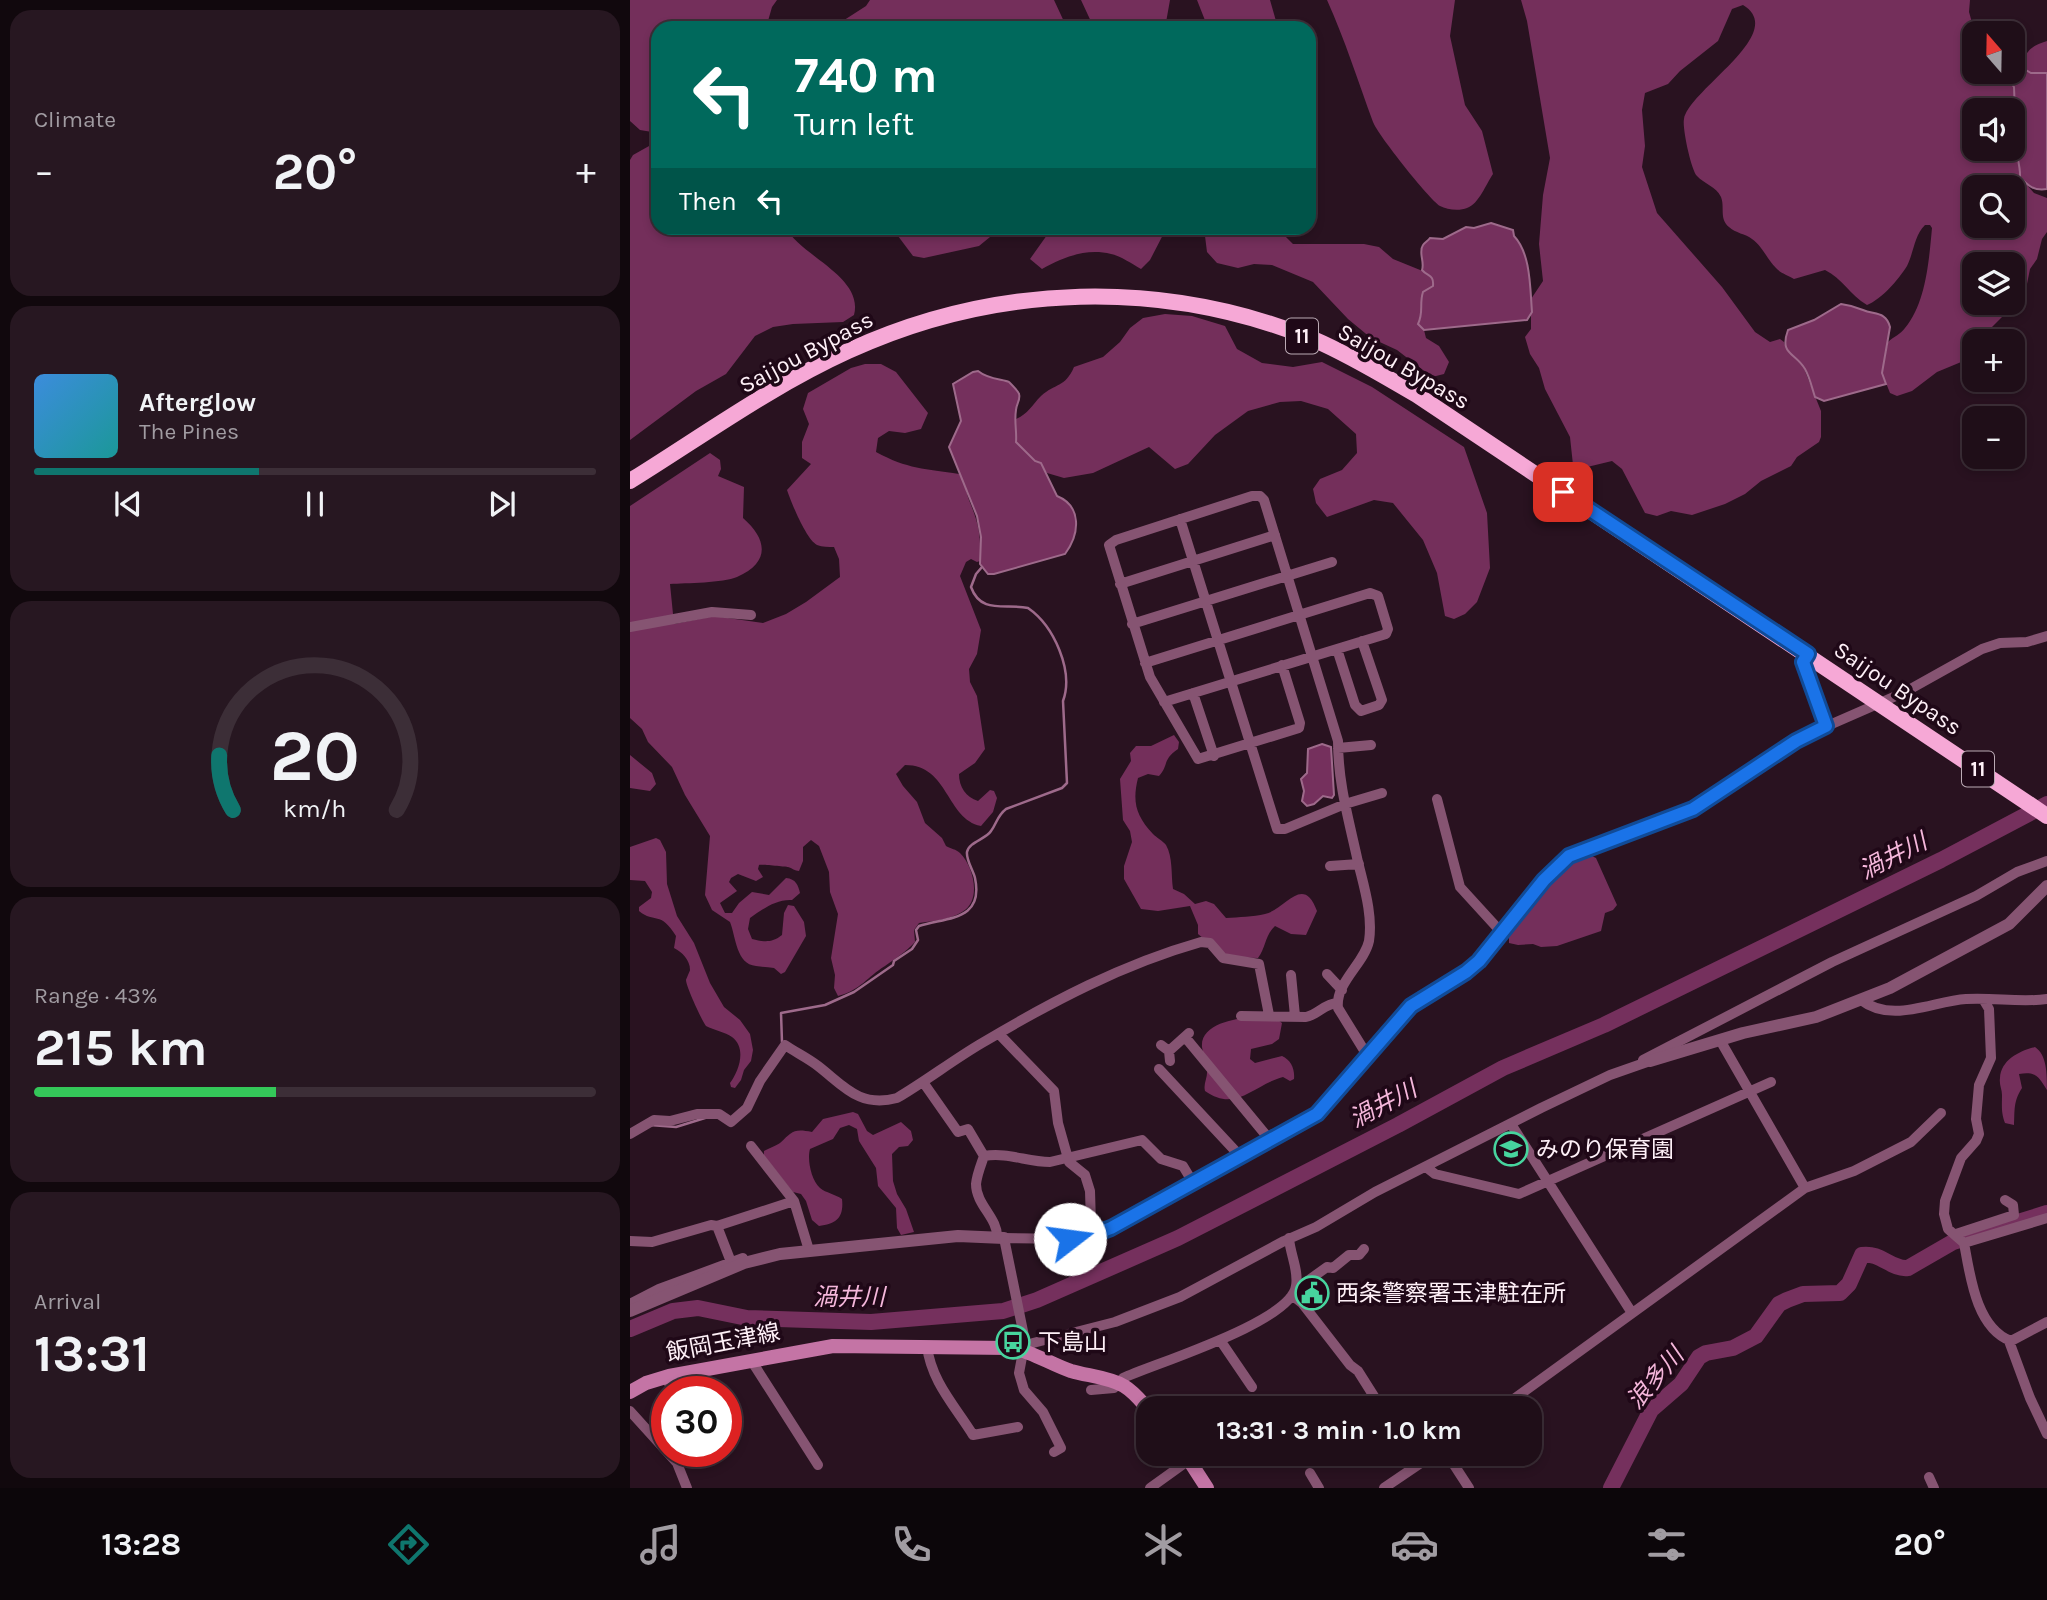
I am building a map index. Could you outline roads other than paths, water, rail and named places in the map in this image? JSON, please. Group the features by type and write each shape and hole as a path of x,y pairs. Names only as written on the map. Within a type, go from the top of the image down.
{"highway":[{"name":"Saijou Bypass","path":"630,481 774,391 845,352 954,313 1057,296 1129,297 1199,305 1270,324 1315,341 1378,372 1808,654 2047,816"},
{"name":"11","path":"630,467 682,448"}],"main road":[{"name":"飯岡玉津線","path":"670,1376 833,1346 1024,1345 1034,1356 1070,1370 1118,1383 1136,1396"},
{"name":"飯岡玉津線","path":"630,1392 651,1381"},
{"path":"1193,1466 1207,1488"}],"street":[{"path":"1282,665 1300,726 1296,730 1214,756 1202,759 1195,757 1144,663 1109,550 1111,542 1252,496 1260,496 1264,500 1338,741 1338,772 1368,905 1369,938 1367,947 1337,1003 1367,1055"},
{"path":"1180,519 1277,830 1382,793"},
{"path":"1119,584 1275,535"},
{"path":"1132,624 1332,562"},
{"path":"1144,663 1370,593 1376,594 1388,632 1164,702"},
{"path":"630,626 712,612 751,615"},
{"path":"630,1311 744,1264 780,1254 958,1236 1079,1239 1136,1215 1192,1181 1317,1114 1411,1006 1472,968 1544,880 1569,856 1693,809 1796,741 1927,680 1982,649 2000,643 2027,642 2047,636"},
{"path":"1337,649 1355,705 1361,711 1379,705 1382,700 1362,641"},
{"path":"1808,654 1803,662 1826,726"},
{"path":"1193,693 1214,756"},
{"path":"1338,748 1371,745"},
{"path":"1437,799 1461,887 1465,895 1502,933"},
{"path":"1631,1068 1661,1049 1832,962 1976,896 2017,872 2047,861"},
{"path":"1330,866 1359,864"},
{"path":"1024,1345 1133,1317 1180,1297 1289,1238 1316,1227 1375,1192 1579,1089 1650,1061 1720,1040 1816,1017 1861,1000 1920,973 2000,930 2016,919 2047,886"},
{"path":"630,1134 651,1121 670,1121 697,1114 719,1114 731,1122 747,1108 754,1091 785,1045 815,1064 846,1091 861,1097 889,1100 897,1098 956,1059 1111,973 1201,942 1210,943 1223,958 1259,964 1269,1015"},
{"path":"1327,974 1342,990"},
{"path":"1291,975 1295,1016"},
{"path":"1861,1000 1873,1007 1896,1010 1965,999 2047,999"},
{"path":"1983,999 1989,1009 1991,1058 1979,1085 1976,1119 1979,1134 1961,1158 1945,1200 1946,1223 1948,1229 1960,1238 1972,1284 1983,1312 1995,1330 2009,1341 2030,1398 2047,1434"},
{"path":"1241,1016 1314,1016 1326,1005 1337,1003"},
{"path":"999,1034 1054,1091 1058,1123 1071,1165 1085,1175 1090,1191 1094,1234"},
{"path":"1167,1053 1187,1035 1270,1140"},
{"path":"1720,1040 1805,1188"},
{"path":"1159,1069 1240,1156"},
{"path":"923,1082 958,1132 968,1129 984,1156 976,1180 977,1191 1001,1238 1013,1282 1024,1345 1019,1373 1024,1390 1042,1412 1061,1448 1054,1452"},
{"path":"1426,1167 1435,1174 1520,1194 1771,1082"},
{"path":"1518,1396 1805,1188 1854,1171 1911,1142 1941,1113"},
{"path":"1511,1124 1546,1183 1632,1313"},
{"path":"984,1156 999,1153 1036,1162 1069,1158 1142,1140 1161,1159 1183,1166 1192,1181"},
{"path":"751,1146 794,1200 808,1247"},
{"path":"630,1241 652,1242 711,1225 717,1226 794,1200"},
{"path":"1960,1238 2014,1215 2013,1205 2005,1200"},
{"path":"1960,1238 2047,1218"},
{"path":"717,1226 732,1262"},
{"path":"1289,1238 1296,1268 1295,1291 1350,1365 1358,1370 1374,1396"},
{"path":"630,1304 659,1289 768,1251 808,1247 828,1249"},
{"path":"1091,1390 1114,1388 1128,1376 1250,1326 1286,1303 1295,1291 1327,1267 1333,1268 1349,1255 1359,1255 1364,1249"},
{"path":"2009,1341 2047,1322"},
{"path":"1220,1340 1252,1387"},
{"path":"926,1346 939,1384 973,1435 1018,1426"},
{"path":"751,1360 818,1465"},
{"path":"630,1411 677,1462 687,1488"},
{"path":"1150,1488 1176,1466"},
{"path":"1455,1466 1469,1488"},
{"path":"1384,1488 1414,1467"},
{"path":"1310,1474 1319,1488"},
{"path":"1929,1477 1934,1488"}],"waterway":[{"path":"782,1042 781,1013 825,1005 854,992 912,949 918,940 916,930 919,926 961,915 969,910 976,892 968,849 989,834 1006,809 1062,788 1067,783 1063,701 1066,676 1059,650 1046,626 1028,608 988,605 975,596 971,587 982,567"},
{"name":"渦井川","path":"630,1329 673,1311 698,1308 747,1318 871,1322 1003,1311 1037,1300 1178,1238 1503,1068 1604,1025 1941,860 2047,804"},
{"path":"650,1125 676,1127 705,1118"},
{"name":"浪多川","path":"1611,1488 1651,1410 1681,1384 1699,1357 1733,1348 1756,1336 1779,1304 1803,1294 1840,1293 1849,1284 1862,1255 1875,1256 1896,1266 1908,1268 1953,1242 2047,1213"}],"place":[{"name":"みのり保育園","path":"1511,1149"},
{"name":"西条警察署玉津駐在所","path":"1312,1293"},
{"name":"下島山","path":"1013,1342"}]}
